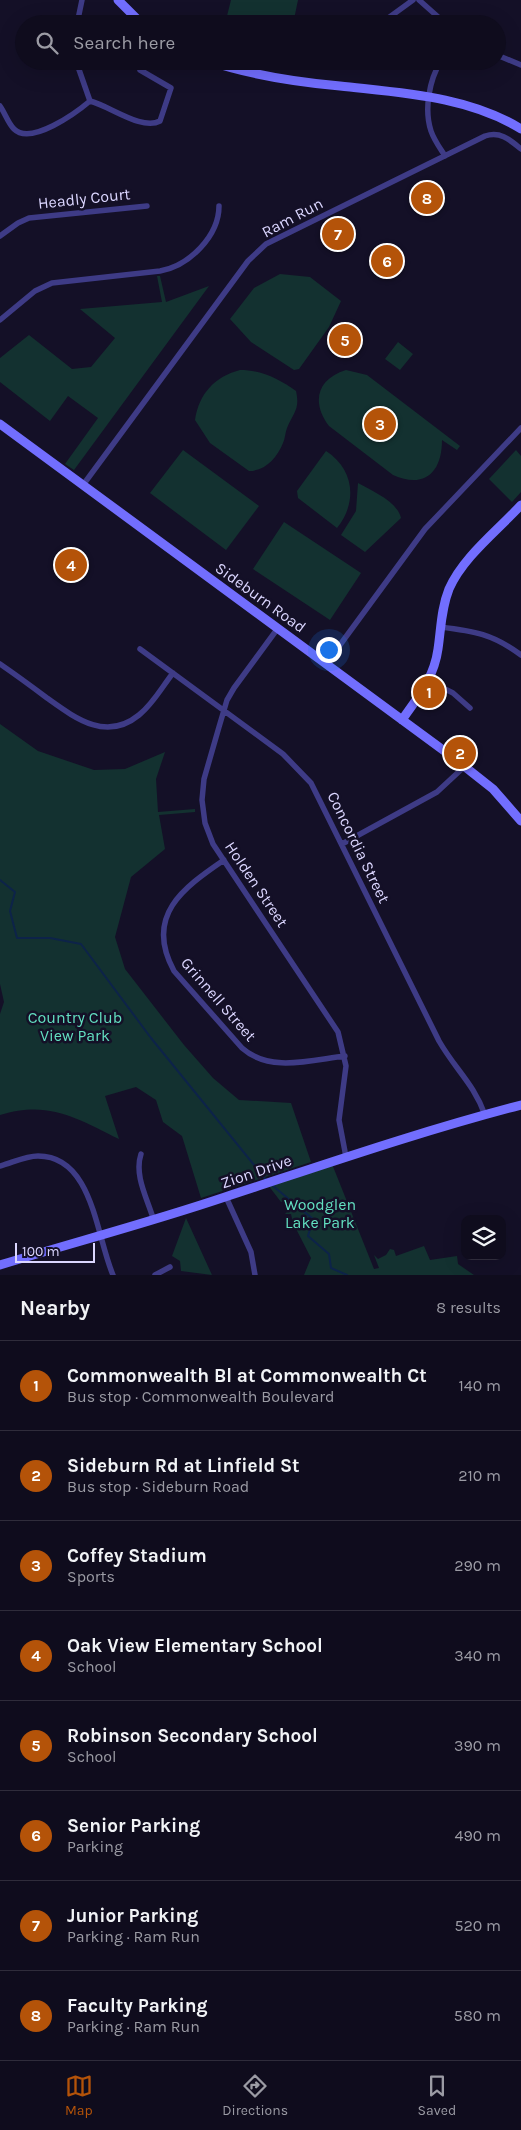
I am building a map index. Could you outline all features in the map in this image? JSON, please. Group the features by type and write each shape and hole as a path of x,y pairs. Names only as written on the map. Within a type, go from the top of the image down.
{"street":[{"path":"79,15 82,0"},
{"path":"118,0 133,15"},
{"path":"392,15 413,0"},
{"path":"419,0 436,15"},
{"path":"506,59 521,65"},
{"path":"79,70 90,101 143,124 155,124 160,121 172,88 140,70"},
{"path":"251,70 317,84 429,98 482,111 521,130"},
{"path":"437,70 429,98 428,120 432,132 445,156"},
{"path":"0,106 13,129 28,134 68,119 90,101"},
{"name":"Ram Run","path":"82,485 254,254 281,235 494,134 505,136 521,149"},
{"name":"Headly Court","path":"0,236 18,223 29,218 147,206"},
{"path":"0,320 35,291 52,283 160,271 177,266 194,255 215,226 219,217 220,206"},
{"name":"Sideburn Road","path":"0,424 464,766 493,789 521,821"},
{"path":"326,664 425,529 521,428"},
{"path":"402,720 429,681 438,650 444,601 455,578 466,563 521,505"},
{"path":"440,627 473,630 490,636 521,655"},
{"name":"Holden Street","path":"278,628 234,688 224,711 204,779 202,800 207,830 224,860 333,1023 342,1041 346,1076 339,1120 346,1157"},
{"name":"Concordia Street","path":"140,649 283,754 301,771 318,795 439,1041 453,1063 475,1090 485,1115"},
{"path":"0,664 73,717 89,725 101,727 123,724 135,719 148,706 173,673"},
{"path":"429,681 453,693 470,708"},
{"path":"342,844 437,792 464,766"},
{"name":"Grinnell Street","path":"224,860 184,889 169,910 165,925 164,941 167,956 174,971 242,1048 255,1058 277,1063 345,1056"},
{"name":"Zion Drive","path":"0,1265 226,1197 346,1157 521,1105"},
{"path":"141,1154 138,1163 139,1174 153,1218"},
{"path":"0,1166 37,1156 52,1158 66,1165 82,1182 113,1275"},
{"path":"226,1197 251,1252 255,1275"},
{"path":"155,1275 170,1267"}],"green space":[{"path":"231,0 298,0 295,15 227,15"},
{"path":"280,274 310,277 341,301 329,327 299,369 294,370 251,342 230,319 254,288"},
{"path":"157,276 160,276 166,302 209,286 74,470 65,464 98,418 68,396 50,421 0,382 0,358 29,335 72,369 91,367 115,338 80,309 162,302"},
{"path":"398,342 413,354 400,370 385,359"},
{"path":"240,370 263,373 277,379 296,391 297,397 296,410 280,449 270,463 260,469 249,471 210,443 195,420 200,402 209,388 223,377"},
{"path":"346,370 367,375 460,446 457,450 442,440 439,461 435,469 422,479 404,479 393,475 329,426 323,417 319,400 323,385 336,374"},
{"path":"183,450 259,506 226,550 150,493"},
{"path":"516,450 521,456 521,492 512,502 489,479"},
{"path":"326,451 342,467 350,486 348,508 337,528 298,498 297,491"},
{"path":"358,483 377,493 395,506 401,518 365,552 341,535 356,511"},
{"path":"284,522 361,573 330,620 253,569"},
{"name":"Country Club View Park","path":"0,724 38,751 94,770 125,769 165,752 156,779 158,812 195,809 195,812 159,815 165,849 131,877 115,937 125,969 184,1045 213,1078 239,1100 291,1103 311,1162 201,1198 182,1136 163,1122 156,1100 136,1087 105,1096 119,1139 75,1118 48,1110 33,1109 0,1115 0,1014 4,1002 0,984"},
{"name":"Woodglen Lake Park","path":"332,1164 374,1269 379,1268 374,1255 378,1259 386,1255 390,1249 394,1250 396,1256 424,1246 430,1260 457,1256 458,1264 474,1275 304,1275 311,1258 293,1223 291,1214 285,1214 289,1210 287,1201 281,1202 268,1185"},
{"path":"186,1218 212,1275 181,1271 180,1261 172,1256"}],"waterway":[{"path":"0,880 15,892 10,911 17,938 50,938 81,944 151,1038 267,1181"},
{"path":"273,1186 313,1219 308,1236 329,1254 331,1268 347,1275"}],"place":[{"name":"Faculty Parking","path":"427,198"},
{"name":"Junior Parking","path":"338,234"},
{"name":"Senior Parking","path":"387,261"},
{"name":"Robinson Secondary School","path":"345,340"},
{"name":"Coffey Stadium","path":"380,424"},
{"name":"Oak View Elementary School","path":"71,565"},
{"name":"Commonwealth Bl at Commonwealth Ct","path":"429,692"},
{"name":"Sideburn Rd at Linfield St","path":"460,753"}]}
